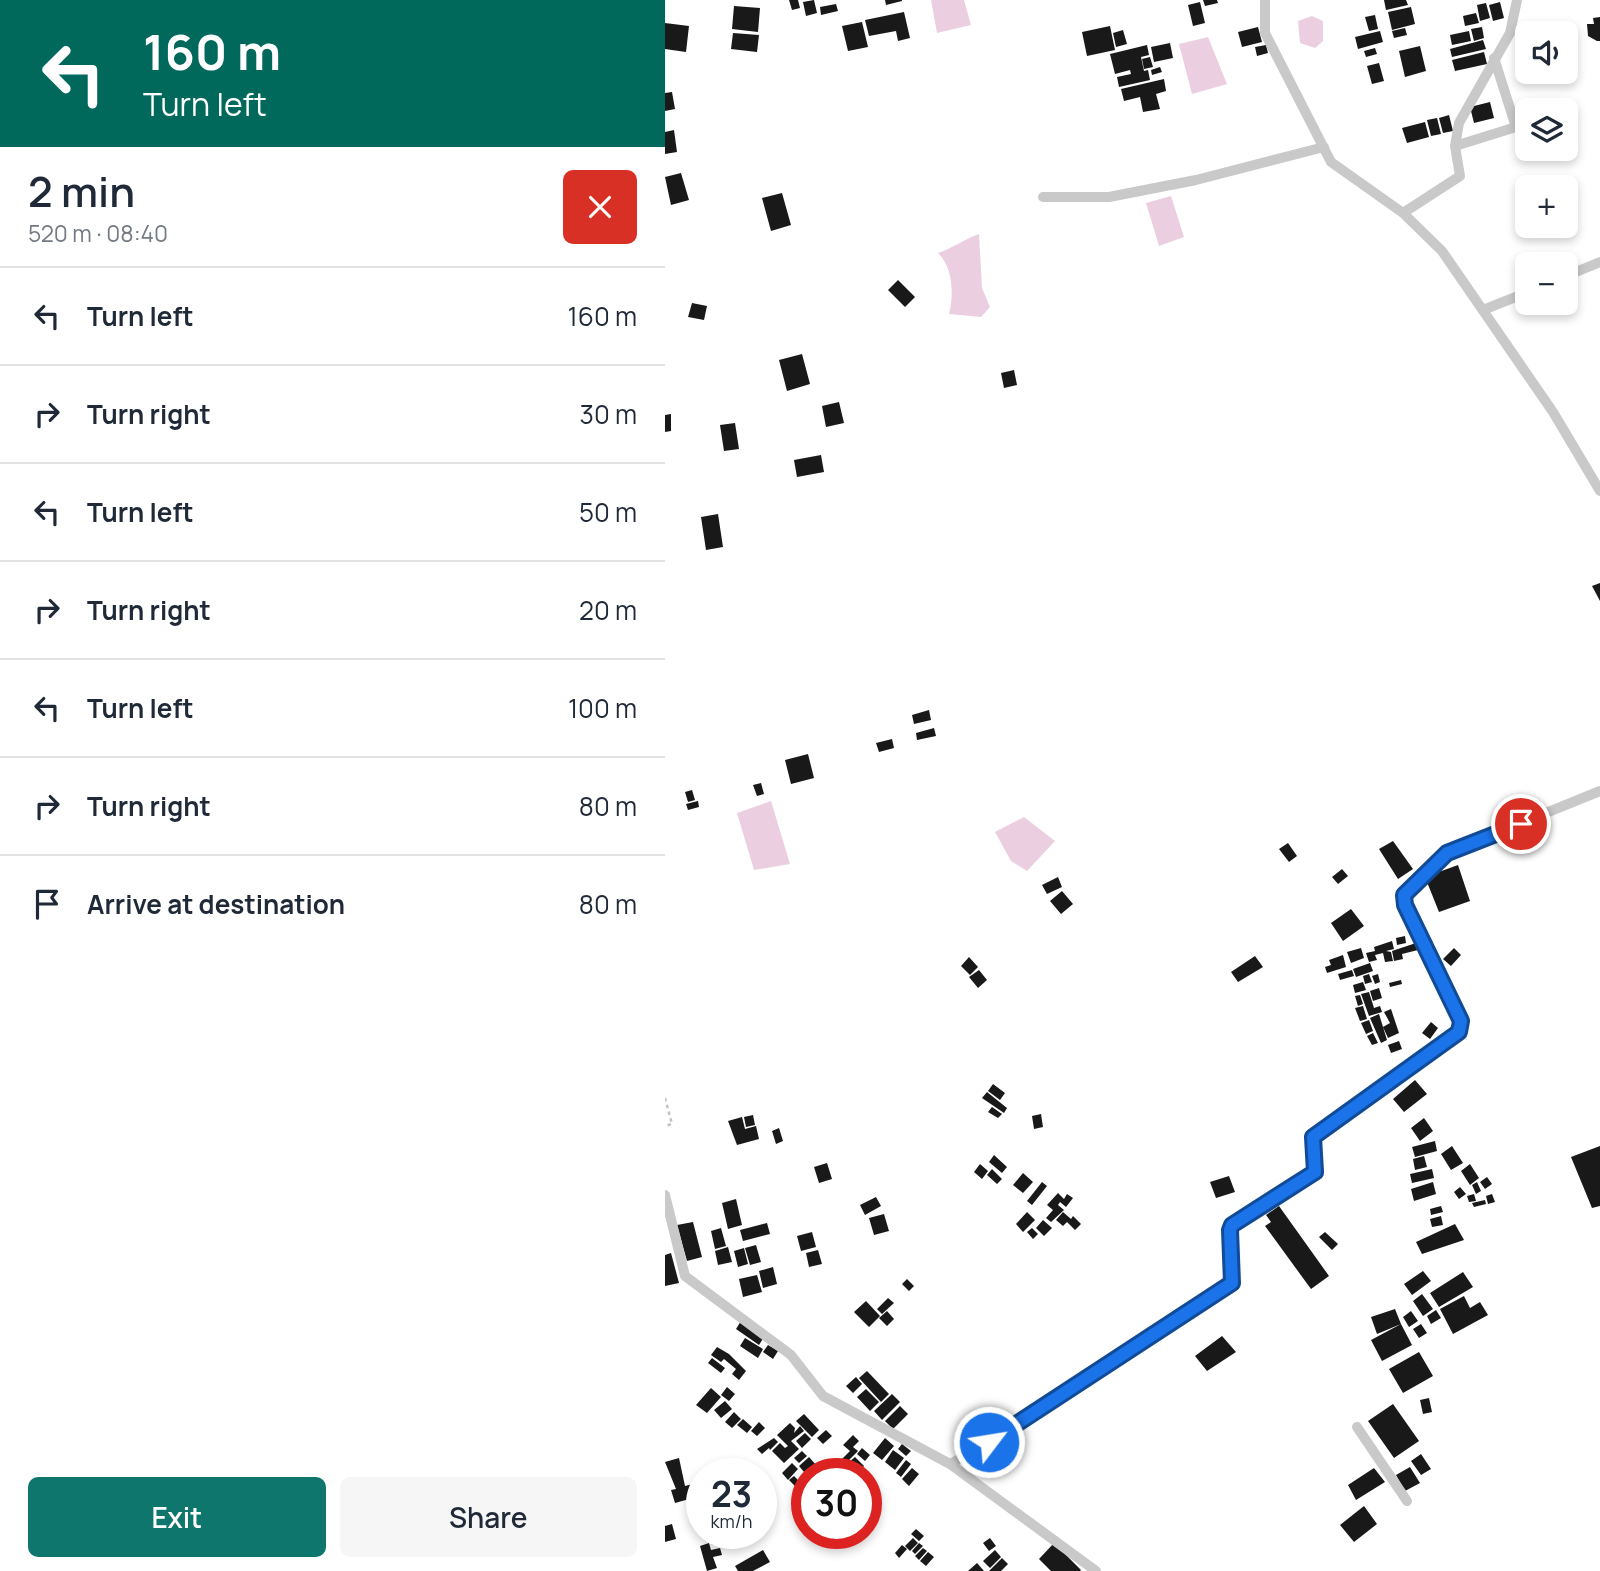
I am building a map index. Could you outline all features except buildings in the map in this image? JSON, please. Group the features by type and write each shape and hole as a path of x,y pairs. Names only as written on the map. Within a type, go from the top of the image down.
{"street":[{"path":"1265,0 1265,33 1331,162 1403,213 1442,251 1553,412 1600,491"},
{"path":"1403,213 1460,176 1455,146 1459,123 1510,33 1517,0"},
{"path":"1455,146 1516,127 1494,58"},
{"path":"1043,197 1109,197 1195,180 1324,147"},
{"path":"1578,271 1600,262"},
{"path":"1483,310 1515,297"},
{"path":"950,1464 1009,1431 1232,1283 1232,1225 1315,1172 1313,1137 1462,1029 1461,1021 1405,905 1404,895 1447,853 1600,791"},
{"path":"665,1195 685,1276 791,1355 823,1395 950,1464 1096,1571"},
{"path":"1357,1427 1407,1501"}],"path":[{"path":"665,1098 672,1124 665,1126"}],"shaded area":[{"path":"931,0 964,0 971,25 937,33"},
{"path":"1312,16 1323,21 1323,41 1315,48 1300,43 1298,21"},
{"path":"1208,37 1227,84 1192,94 1179,44"},
{"path":"1171,196 1184,237 1159,246 1146,203"},
{"path":"979,234 982,288 990,307 981,317 949,314 951,282 947,266 938,253"},
{"path":"771,801 790,864 754,870 737,813"},
{"path":"1024,817 1055,841 1027,871 1011,861 995,832"}],"route":[{"path":"989,1442 1232,1283 1232,1225 1315,1172 1317,1168 1313,1137 1462,1029 1461,1021 1405,905 1404,895 1447,853 1521,824"}]}
